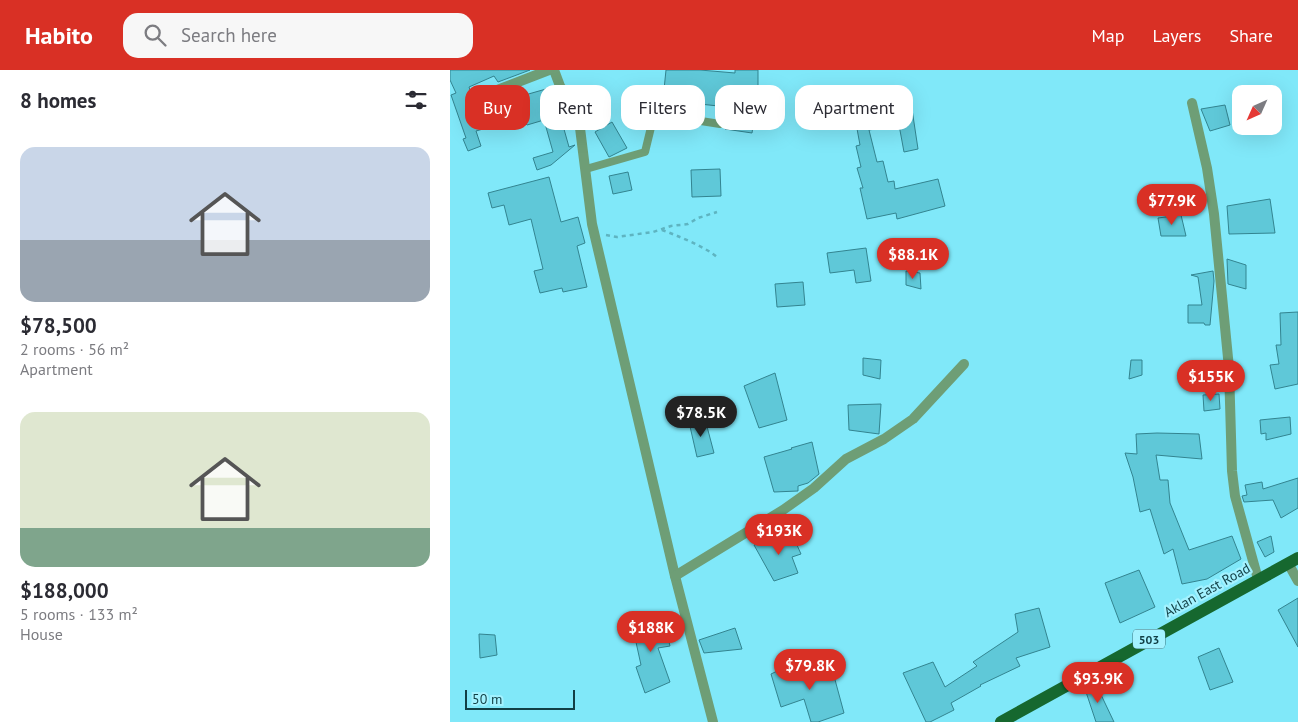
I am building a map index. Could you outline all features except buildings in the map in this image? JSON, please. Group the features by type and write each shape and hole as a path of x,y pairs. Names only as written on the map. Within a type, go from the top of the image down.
{"main road":[{"name":"Aklan East Road","path":"1001,722 1293,560"}],"street":[{"path":"509,85 549,70"},
{"path":"554,70 560,86 578,112 593,227 712,722"},
{"path":"1192,103 1207,168 1214,214 1229,368 1234,496 1258,579"},
{"path":"676,576 783,510 814,488 846,459 884,439 913,419 964,364"},
{"path":"1293,560 1298,580"}],"lane":[{"path":"586,169 645,152 656,114 715,123"}],"path":[{"path":"593,227 603,235 617,237 639,235 672,226 688,224 698,218 717,212"},
{"path":"660,230 674,234 714,254 718,258"}]}
